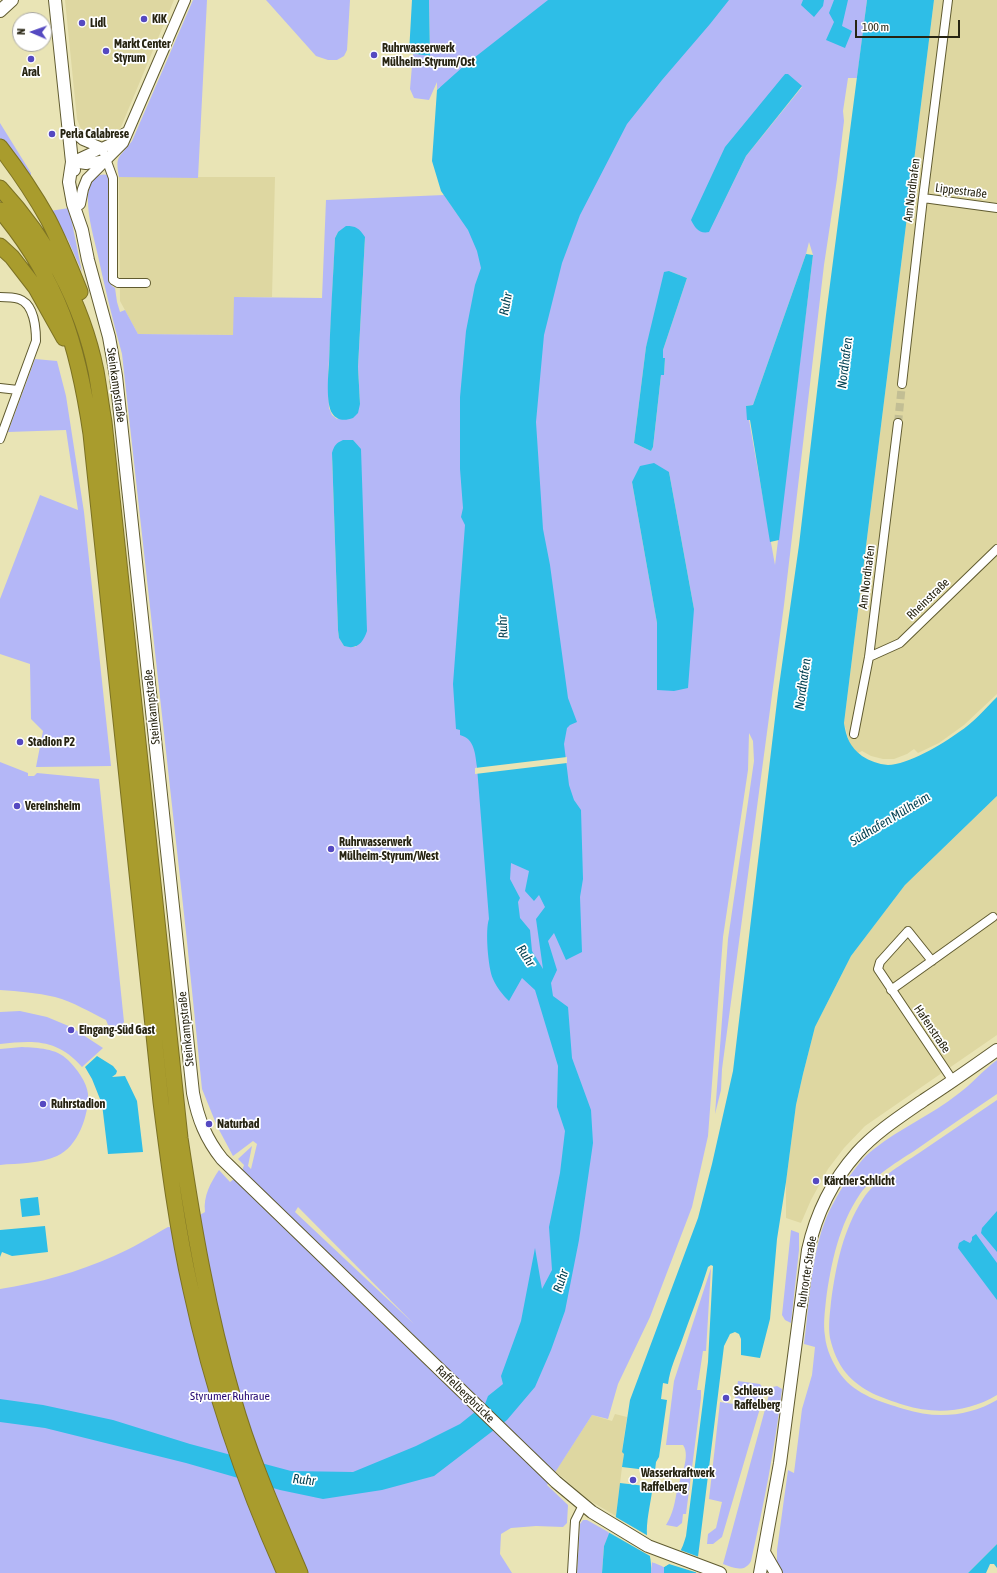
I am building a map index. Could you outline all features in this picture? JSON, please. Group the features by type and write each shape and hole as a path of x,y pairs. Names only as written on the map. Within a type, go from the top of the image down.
{"highway":[{"path":"0,147 13,164 48,218 67,258 88,314 94,339 96,371 105,429 179,1130 178,1174 191,1289 220,1402 253,1498 285,1573"},
{"path":"0,188 30,222 58,266 76,305 96,371"},
{"path":"0,210 18,231 44,272 62,310 75,348 85,395 90,434 160,1094 178,1174 198,1251 215,1331 233,1399 266,1493 300,1573"},
{"path":"0,246 12,257 40,294 62,334 85,395"}],"main road":[{"path":"0,11 12,0"},
{"name":"Steinkampstraße","path":"55,0 72,162 77,179 82,230 88,260 109,337 116,376 193,1093 196,1110 208,1139 222,1159 237,1174"},
{"name":"Steinkampstraße","path":"72,162 69,182 73,204 82,230"},
{"name":"Ruhrorter Straße","path":"760,1573 765,1554 780,1463 808,1250 812,1232 822,1208 842,1173 857,1153 871,1139 997,1050"},
{"name":"Raffelbergbrücke","path":"237,1174 556,1482 583,1506 648,1546 720,1573"},
{"path":"765,1554 776,1573"}],"street":[{"path":"80,204 83,188 88,179 123,143 185,0"},
{"name":"Am Nordhafen","path":"902,384 923,198 948,0"},
{"path":"69,128 83,140 102,148 113,178 113,280 118,283 146,283"},
{"path":"72,162 115,142 128,131"},
{"path":"72,162 86,164 107,159"},
{"name":"Lippestraße","path":"923,198 997,208"},
{"path":"0,297 21,299 28,307 34,321 36,341 0,439"},
{"path":"0,388 18,390"},
{"name":"Am Nordhafen","path":"854,734 869,657 898,423"},
{"name":"Rheinstraße","path":"869,657 900,643 997,548"},
{"path":"891,990 993,917"},
{"name":"Hafenstraße","path":"932,961 908,931 878,964 880,973 953,1081"},
{"path":"572,1573 575,1521 583,1506"}],"shaded area":[{"name":"Markt Center Styrum","path":"65,0 174,0 121,127 115,134 103,139 98,139 84,132 77,119"},
{"path":"934,0 997,0 997,694 964,725 939,743 918,753 914,749 907,754 894,759 883,759 871,756 862,751 858,753 850,745 844,723"},
{"path":"119,177 275,177 272,297 234,297 234,335 138,334 120,301"},
{"path":"997,796 997,1035 865,1126 844,1148 828,1169 811,1200 801,1223 786,1218 786,1182 796,1105 815,1027 851,956 905,885"},
{"path":"615,1414 627,1417 622,1451 624,1454 616,1516 582,1496 565,1479 555,1472 592,1415 612,1421"}],"green space":[{"path":"193,0 207,0 198,178 119,177 119,157 132,141"},
{"path":"266,0 350,0 347,50 344,56 337,60 328,60 316,56"},
{"name":"Styrumer Ruhraue","path":"429,0 867,0 857,78 848,78 843,111 844,121 824,265 784,605 722,1069 721,1090 715,1114 728,939 754,761 753,741 749,733 748,770 723,937 708,1136 692,1207 650,1317 618,1384 608,1419 592,1415 547,1485 568,1505 567,1523 563,1527 536,1526 511,1528 501,1534 500,1554 512,1573 0,1573 0,1289 29,1284 72,1272 128,1250 168,1227 177,1228 205,1212 206,1195 219,1170 230,1182 234,1179 238,1183 244,1165 238,1159 252,1146 248,1166 251,1169 257,1144 253,1141 233,1156 217,1126 202,1089 122,354 90,222 88,196 90,186 98,176 103,174 108,175 109,281 115,288 120,312 125,310 138,334 233,335 234,297 322,298 326,200 444,195 460,218 440,87 437,90 437,82 429,100 414,98 410,89 413,54 430,55","holes":["785,74 802,87 746,156 709,232","338,232 365,237 358,367 360,404 337,419 332,415 329,408 328,380 335,238","809,242 813,255 775,565 746,406 753,405 806,254","669,271 687,278 663,350 663,358 665,359 664,375 661,375 653,447 651,451 634,443 646,347","332,453 356,647 344,646 339,638 338,630","669,472 694,609 657,690 657,623 632,482","298,1207 414,1324 295,1212"]},
{"path":"0,123 31,173 31,180 0,138"},
{"path":"69,208 82,272 68,240 50,211"},
{"path":"35,359 57,361 66,396 84,512 111,766 36,767 43,731 31,719 30,664 0,654 0,599 40,495 78,510 66,430 8,432"},
{"path":"0,762 28,773 28,776 34,776 37,773 99,779 124,1022 120,1027 108,1025 106,1020 62,999 28,992 0,990"},
{"path":"20,1011 47,1017 71,1027 103,1048 82,1067 64,1051 54,1046 35,1042 0,1044 0,1012"},
{"name":"Ruhrstadion","path":"22,1047 40,1048 52,1051 68,1060 78,1071 86,1085 88,1094 87,1111 81,1130 71,1145 64,1152 50,1159 29,1163 0,1165 0,1049"},
{"path":"997,1060 997,1094 887,1169 872,1181 860,1194 841,1231 833,1258 825,1309 824,1327 828,1351 841,1375 854,1388 870,1397 916,1412 939,1415 951,1415 975,1410 997,1400 997,1544 968,1573 783,1573 777,1562 777,1550 788,1470 794,1473 802,1409 812,1375 815,1347 804,1344 813,1267 826,1218 846,1181 870,1152 894,1134 948,1102"},
{"path":"997,1100 997,1395 975,1405 940,1411 916,1408 888,1400 858,1385 846,1373 836,1357 831,1343 829,1320 831,1302 835,1275 845,1235 856,1211 874,1185"},
{"path":"791,1230 799,1233 799,1250 791,1323 785,1320 782,1315"},
{"path":"711,1268 706,1351 703,1351 697,1390 701,1390 701,1398 686,1514 683,1514 682,1523 677,1527 666,1525 673,1508 686,1455 683,1445 666,1445 674,1381"},
{"path":"738,1381 760,1384 764,1389 763,1398 722,1537 713,1544 707,1544 708,1534 716,1528 722,1502 709,1499 720,1402 734,1404"},
{"path":"777,1386 782,1389 773,1454 751,1561 746,1567 735,1568 723,1564 770,1391 773,1387"},
{"path":"583,1520 587,1520 610,1533 604,1546 602,1573 577,1573 580,1524"},
{"path":"652,1562 664,1567 664,1573 651,1573"}],"water":[{"path":"412,0 429,0 430,56 409,53"},
{"name":"Ruhr","path":"548,0 729,0 627,124 580,215 562,263 544,335 536,422 543,529 550,565 568,698 577,722 567,728 564,744 569,785 574,800 581,810 583,879 580,897 582,952 566,960 554,933 548,941 557,970 551,983 553,996 568,1007 572,1058 591,1110 593,1143 579,1240 565,1311 551,1350 535,1387 507,1420 434,1476 382,1490 323,1499 280,1490 186,1463 45,1428 0,1422 0,1399 43,1405 113,1420 190,1444 291,1471 353,1472 416,1446 460,1424 485,1404 488,1396 503,1384 501,1376 521,1321 535,1248 542,1289 552,1270 549,1227 560,1173 565,1131 557,1107 558,1066 535,990 522,978 509,1001 498,988 491,974 487,931 489,919 476,757 469,740 460,735 460,730 456,729 453,684 465,525 461,517 463,508 460,469 460,397 466,331 475,285 481,268 477,251 468,230 441,191 432,161 437,90 465,65","holes":["511,863 529,871 525,891 534,901 539,895 545,907 536,919 543,969 532,951 530,930 520,918 518,902 520,898 510,879"]},
{"path":"803,0 824,0 823,6 814,17 801,5"},
{"path":"834,0 848,0 842,26 852,31 845,48 826,40 834,22 829,13"},
{"path":"867,0 934,0 844,723 849,741 854,749 862,756 881,764 896,764 915,758 952,737 974,720 997,697 997,796 905,885 851,956 815,1027 796,1105 777,1239 770,1319 760,1358 741,1355 741,1339 739,1334 735,1332 730,1334 724,1346 696,1573 664,1573 664,1567 673,1561 679,1554 686,1536 708,1362 713,1266 711,1265 708,1267 673,1363 668,1384 663,1383 661,1399 667,1400 659,1457 656,1462 655,1471 622,1467 624,1454 622,1452 630,1400 698,1218 733,1071 778,693 799,545 826,315"},
{"path":"785,74 788,74 802,86 746,156 709,232 700,231 691,220 725,147"},
{"path":"346,226 357,228 365,237 358,367 360,404 358,413 353,418 344,420 336,418 330,409 328,382 335,238 338,232"},
{"path":"806,254 813,255 779,540 770,542 750,420 747,420 746,406 753,405"},
{"path":"669,271 687,278 663,350 663,358 665,358 664,375 661,375 653,447 651,451 634,443 646,347 664,272"},
{"path":"343,440 353,440 361,449 367,631 364,639 353,647 344,646 339,638 338,630 332,453 336,445"},
{"path":"654,463 669,472 694,609 688,688 674,691 657,690 657,623 632,482 640,466"},
{"path":"97,1056 113,1066 117,1071 112,1077 125,1076 137,1101 143,1152 108,1154 102,1104 92,1079 85,1067"},
{"path":"38,1197 40,1215 22,1217 20,1199"},
{"path":"997,1211 997,1252 981,1233 982,1228"},
{"path":"45,1226 48,1252 12,1256 2,1252 0,1257 0,1230"},
{"path":"976,1234 997,1263 997,1300 958,1248 959,1243 964,1240 970,1243 972,1237"},
{"path":"620,1483 654,1487 649,1508 647,1531 651,1573 602,1573 604,1546 616,1516"},
{"path":"997,1544 997,1568 994,1564 990,1564 986,1573 968,1573"}],"pier":[{"path":"567,757 567,763 475,774 475,768"},
{"path":"614,1516 650,1537 654,1563 652,1562 650,1556 608,1532"},
{"path":"680,1550 699,1557 698,1573 669,1564 664,1567 662,1566"}],"tunnel":[{"path":"898,423 902,384"}],"place":[{"name":"KiK","path":"144,19"},
{"name":"Lidl","path":"82,23"},
{"name":"Markt Center Styrum","path":"106,51"},
{"name":"Ruhrwasserwerk Mülheim-Styrum/Ost","path":"374,55"},
{"name":"Aral","path":"31,59"},
{"name":"Perla Calabrese","path":"52,134"},
{"name":"Stadion P2","path":"20,742"},
{"name":"Vereinsheim","path":"17,806"},
{"name":"Ruhrwasserwerk Mülheim-Styrum/West","path":"331,849"},
{"name":"Eingang-Süd Gast","path":"71,1030"},
{"name":"Ruhrstadion","path":"43,1104"},
{"name":"Naturbad","path":"209,1124"},
{"name":"Kärcher Schlicht","path":"816,1181"},
{"name":"Schleuse Raffelberg","path":"726,1398"},
{"name":"Wasserkraftwerk Raffelberg","path":"633,1480"}],"water label":[{"name":"Nordhafen","path":"845,363"},
{"name":"Nordhafen","path":"803,684"},
{"name":"Südhafen Mülheim","path":"890,819"}]}
